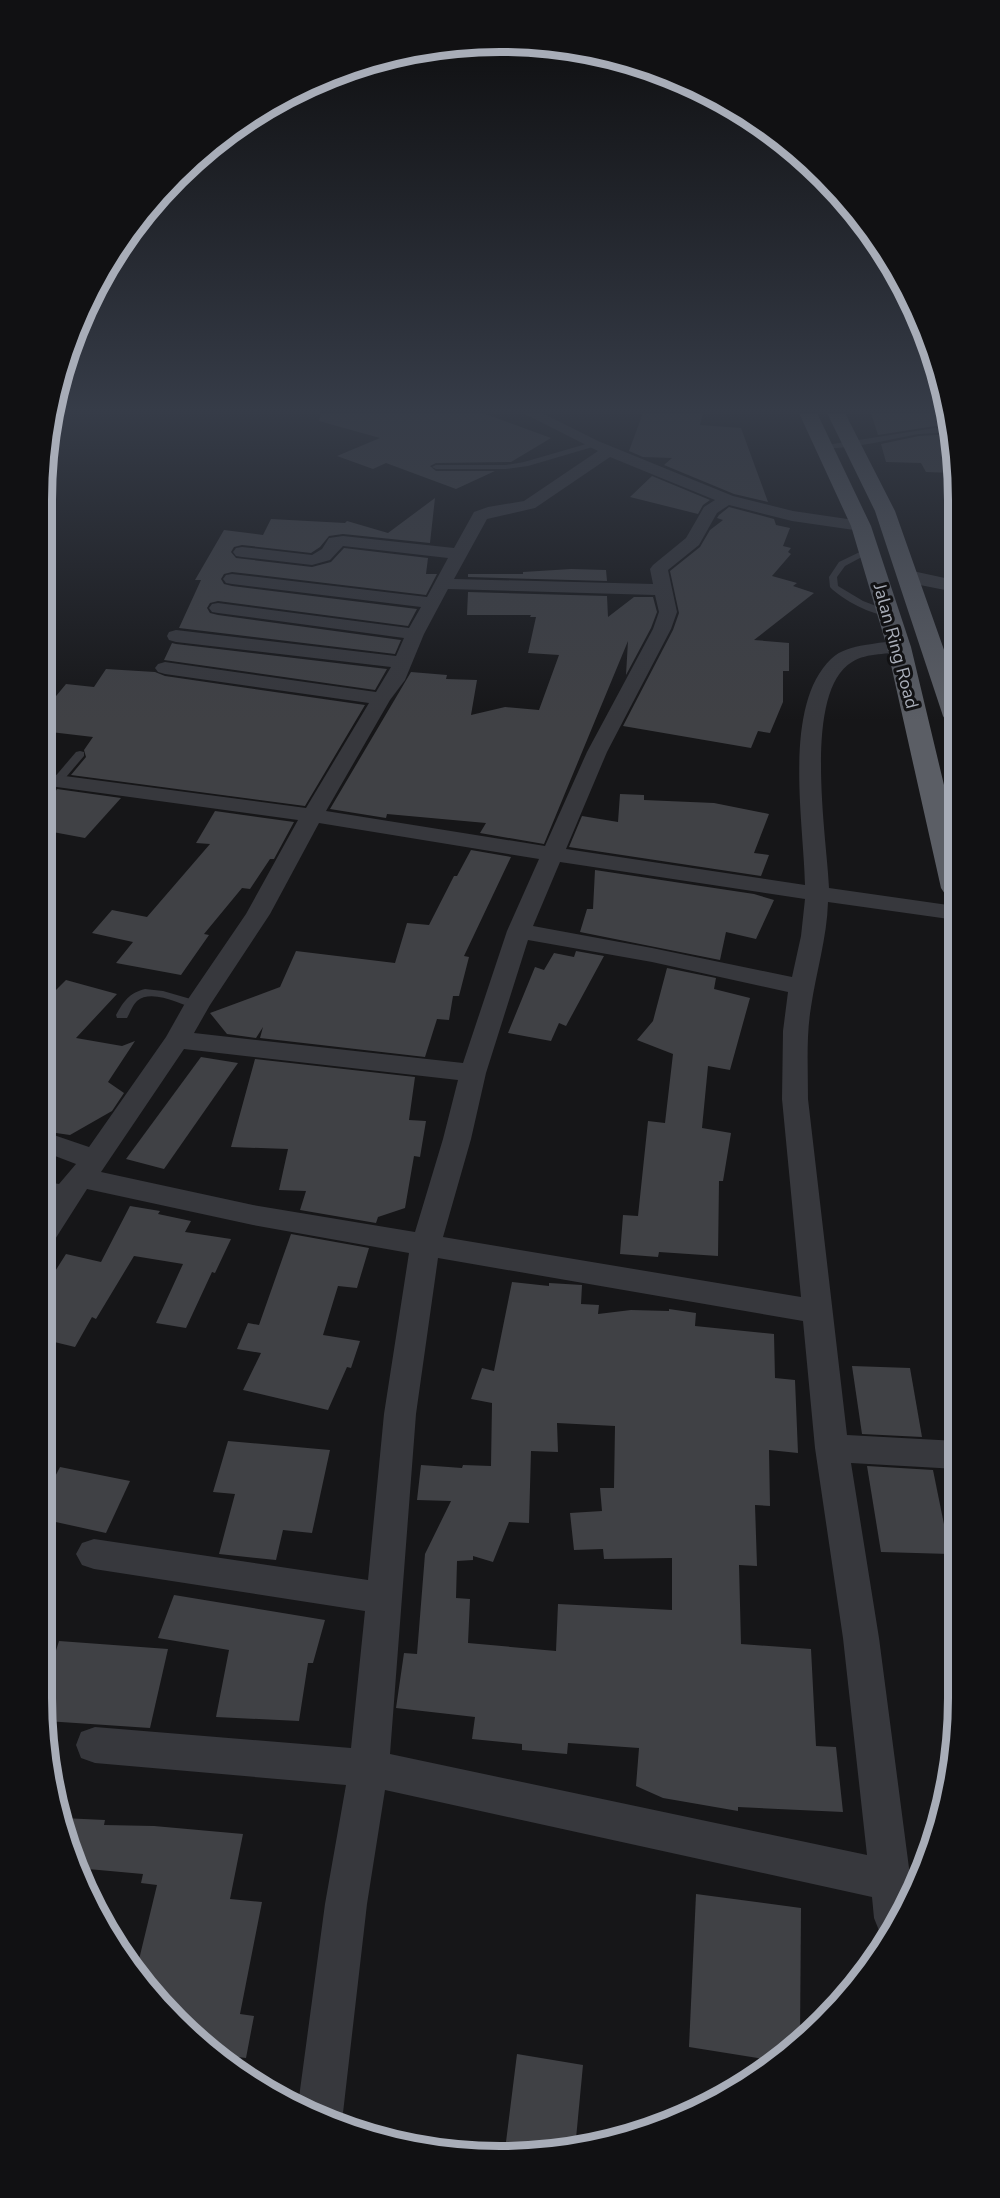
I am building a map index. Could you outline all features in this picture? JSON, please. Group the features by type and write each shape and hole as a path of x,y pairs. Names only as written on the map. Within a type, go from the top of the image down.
{"highway":[{"name":"Jalan Ring Road","path":"856,516 899,647 948,854"},
{"name":"Jalan Ring Road","path":"887,516 948,695"}],"street":[{"path":"52,1217 71,1181 177,1040 197,1005 258,914 312,815 381,699 395,680 415,634 481,516"},
{"path":"321,2107 346,1904 369,1768 400,1414 425,1246 457,1139 473,1073 519,931 597,752 662,629 668,612 660,569 665,562 693,541 707,516"},
{"path":"790,516 861,526"},
{"path":"242,552 312,560 322,559 328,555 335,542 343,541 461,554"},
{"path":"908,576 948,585"},
{"path":"232,579 433,603"},
{"path":"444,584 663,590"},
{"path":"218,608 415,634"},
{"path":"176,636 402,662"},
{"path":"894,1910 861,1638 832,1448 795,1099 795,1052 802,987 813,937 833,895 812,817 811,747 820,696 834,666 846,656 899,647"},
{"path":"165,668 381,699"},
{"path":"52,787 312,815 551,854 948,912"},
{"path":"519,931 652,955 802,987"},
{"path":"177,1040 473,1073"},
{"path":"52,1155 71,1181 425,1246 817,1311"},
{"path":"832,1448 948,1454"},
{"path":"94,1554 384,1598"},
{"path":"95,1745 369,1768 889,1880"}],"lane":[{"path":"869,551 842,564 833,577 834,587 844,596 860,604 889,614"},
{"path":"52,781 80,754"},
{"path":"122,1015 132,999 142,993 160,994 197,1005"}],"building":[{"path":"411,516 433,516 430,543 343,534 329,536 320,547 311,553 242,545 234,547 231,552 236,558 312,567 331,562 344,548 428,558 426,574 437,574 426,595 232,572 224,574 221,579 224,584 232,586 417,609 408,626 218,601 210,603 207,608 210,613 218,615 401,640 395,654 179,628 201,580 195,580 224,530 263,535 271,519 345,523 347,521 388,533"},
{"path":"719,516 761,516 774,519 776,525 790,528 783,546 791,548 788,552 791,554 772,576 797,583 793,586 814,593 754,640 789,643 789,671 783,671 783,702 770,733 758,731 751,748 623,726 673,630 679,613 670,571 700,547 710,530 723,520 717,518"},
{"path":"571,569 606,570 607,581 468,577 468,574 523,574 523,572"},
{"path":"468,592 607,596 608,617 634,597 653,597 657,612 651,628 626,675 628,641 544,844 480,833 486,823 387,814 386,818 330,809 411,672 447,675 446,679 477,680 471,715 505,707 539,710 559,655 528,653 536,617 530,617 531,615 467,615"},
{"path":"172,643 387,669 375,690 164,660"},
{"path":"106,669 155,672 165,676 365,705 305,806 71,775 86,757 84,750 93,737 52,732 52,701 66,684 94,687"},
{"path":"57,789 121,798 85,838 52,832 52,797"},
{"path":"620,794 644,795 644,800 714,803 769,814 754,853 769,855 761,876 569,847 582,816 618,822"},
{"path":"215,811 294,822 274,859 270,859 250,889 242,888 204,934 209,935 181,975 116,963 133,942 92,933 112,910 147,917 210,844 196,843"},
{"path":"471,850 511,857 464,956 469,957 459,996 453,996 449,1020 437,1019 425,1057 260,1038 263,1027 256,1038 227,1034 210,1013 280,987 296,951 395,963 407,923 429,925 454,876 457,876"},
{"path":"595,870 754,894 774,900 756,939 726,932 720,960 580,932 587,909 593,909"},
{"path":"576,951 604,956 566,1026 559,1023 551,1041 508,1033 535,967 544,970 554,953 574,957"},
{"path":"667,968 716,978 714,989 750,998 730,1070 708,1066 702,1128 731,1133 723,1181 719,1181 718,1256 659,1252 658,1257 620,1254 623,1215 638,1216 648,1121 665,1123 673,1054 637,1040 653,1021"},
{"path":"66,980 117,994 76,1038 122,1046 135,1041 108,1082 124,1093 112,1111 70,1135 56,1133 52,1129 52,994"},
{"path":"201,1057 238,1063 164,1169 126,1159"},
{"path":"255,1059 415,1077 409,1120 426,1121 420,1157 414,1156 405,1208 378,1217 376,1223 300,1210 306,1191 279,1190 288,1149 231,1147"},
{"path":"130,1206 160,1211 158,1214 191,1221 185,1232 231,1239 215,1273 212,1272 186,1328 156,1323 183,1264 134,1256 96,1319 92,1317 75,1347 52,1341 52,1276 66,1254 101,1262"},
{"path":"291,1234 369,1248 357,1288 338,1286 323,1335 360,1341 351,1368 347,1367 328,1410 243,1390 261,1353 237,1349 248,1323 259,1325"},
{"path":"512,1282 549,1286 549,1283 582,1285 581,1304 599,1305 598,1314 631,1310 669,1311 669,1309 696,1313 695,1326 774,1334 775,1378 795,1380 798,1453 769,1450 770,1506 755,1505 757,1566 739,1565 741,1644 811,1649 816,1746 836,1747 843,1812 738,1807 738,1811 663,1798 636,1786 639,1748 568,1743 567,1754 522,1750 522,1744 472,1739 475,1717 396,1708 404,1653 417,1654 425,1554 451,1501 417,1500 421,1465 462,1468 463,1465 491,1466 492,1403 471,1399 482,1368 494,1371","holes":["557,1423 615,1426 614,1488 600,1488 602,1511 570,1513 574,1550 603,1549 604,1559 672,1558 672,1610 558,1604 556,1651 468,1643 470,1599 456,1598 457,1561 473,1560 473,1556 493,1562 509,1522 529,1523 531,1451 558,1452"]},
{"path":"852,1366 910,1368 922,1437 862,1434"},
{"path":"228,1441 330,1450 312,1533 283,1530 276,1560 219,1554 235,1494 213,1492"},
{"path":"867,1466 933,1470 948,1554 881,1552"},
{"path":"60,1467 130,1481 106,1533 52,1521 52,1483"},
{"path":"174,1595 325,1620 313,1663 308,1663 299,1721 216,1717 229,1650 158,1638"},
{"path":"59,1641 168,1649 150,1728 53,1721 52,1664"},
{"path":"69,1818 105,1820 104,1825 154,1826 243,1834 230,1899 262,1902 240,2014 254,2016 246,2058 232,2056 205,2034 164,1993 139,1961 157,1885 141,1883 143,1874 87,1869"},
{"path":"696,1894 801,1908 800,2029 764,2059 689,2047"},
{"path":"517,2054 583,2065 576,2139 506,2146"}]}
